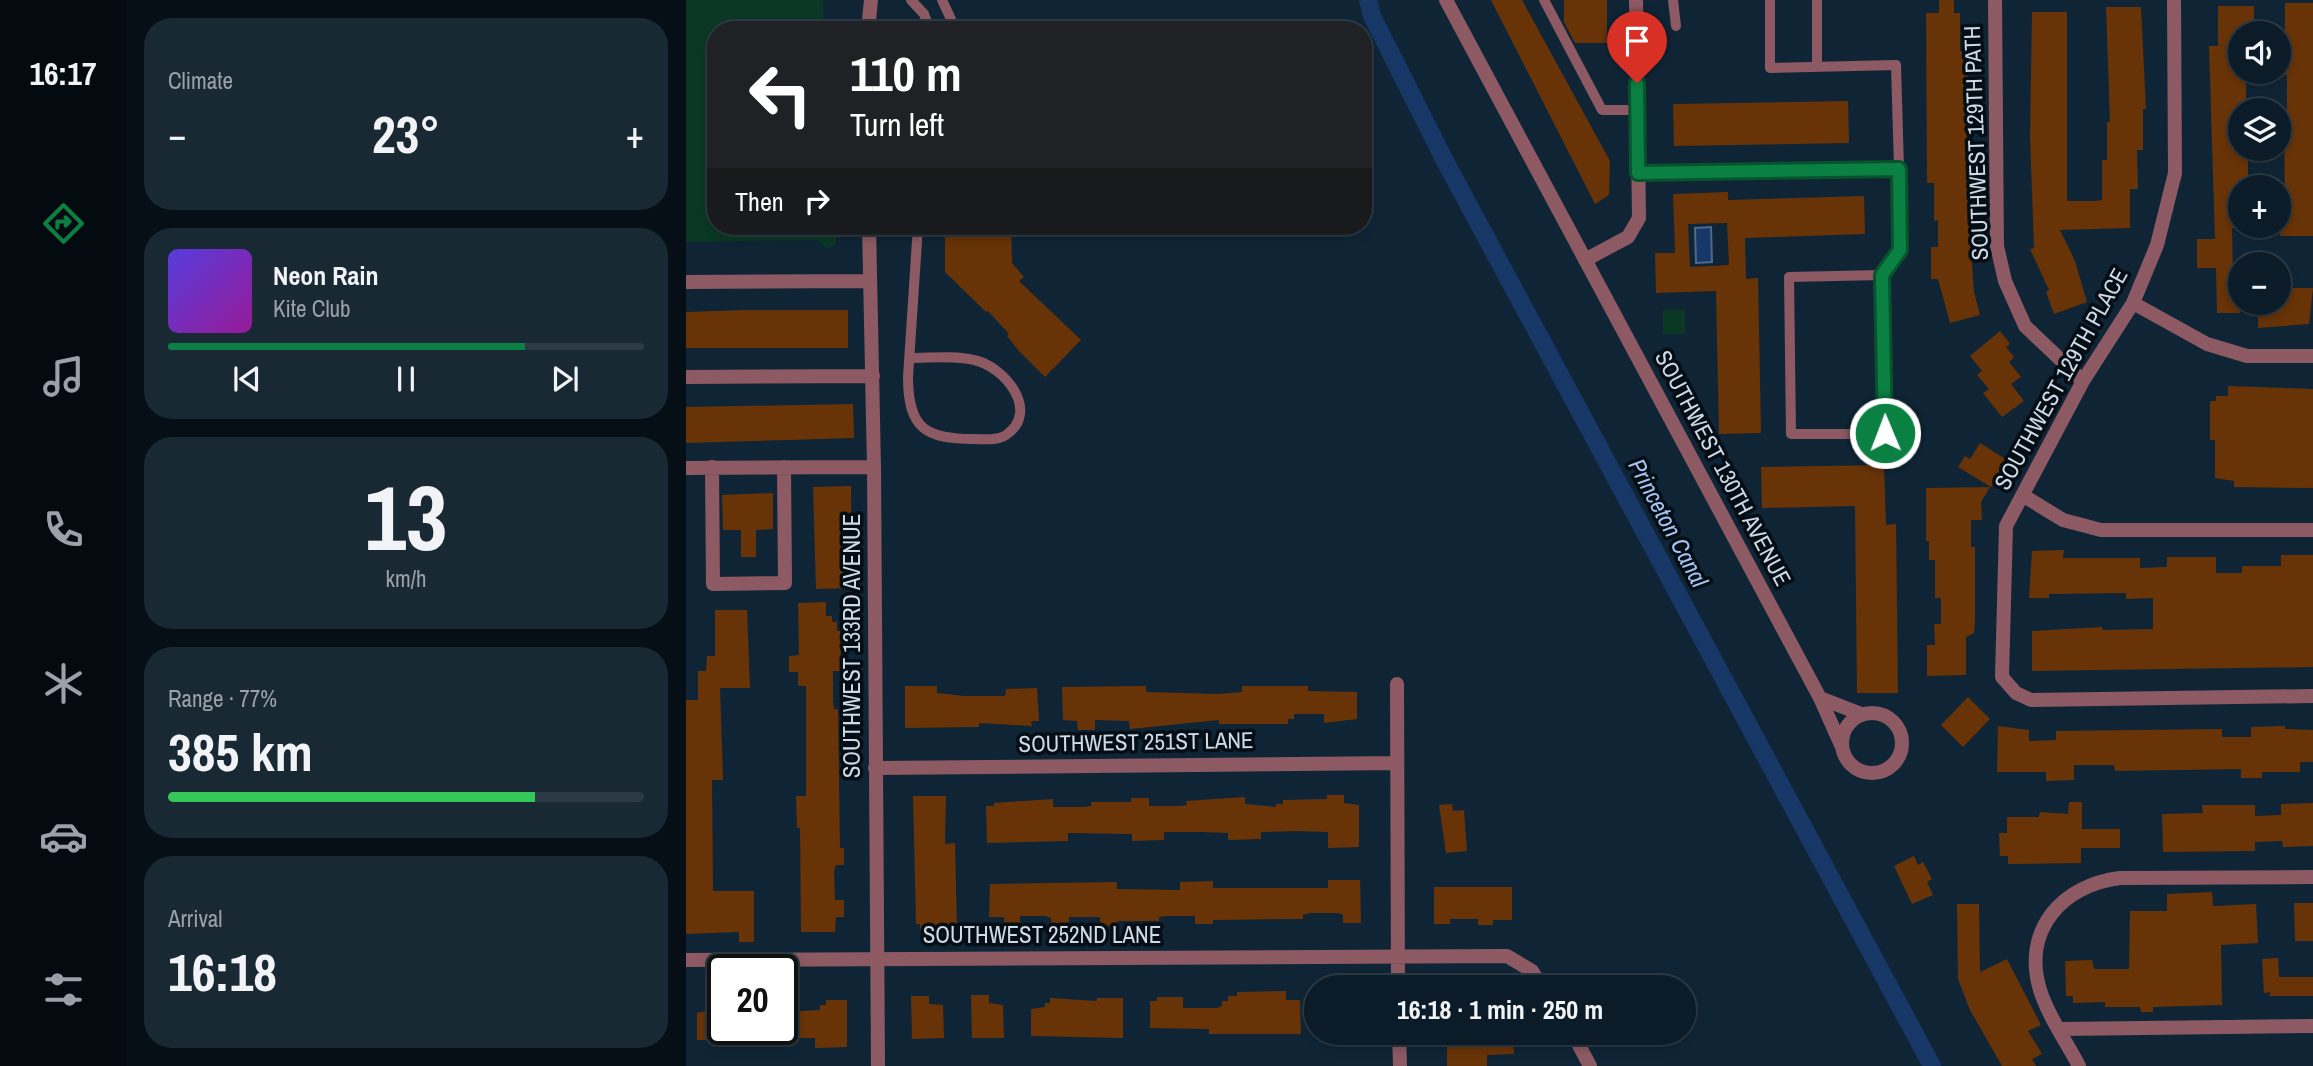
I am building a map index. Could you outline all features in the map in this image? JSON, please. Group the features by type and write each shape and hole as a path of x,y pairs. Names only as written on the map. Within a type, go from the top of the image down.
{"street":[{"path":"869,21 871,0"},
{"name":"SOUTHWEST 130TH AVENUE","path":"1446,0 1820,698 1841,746"},
{"path":"1586,260 1618,243 1636,228 1640,204 1636,0"},
{"name":"SOUTHWEST 129TH PATH","path":"1994,0 2000,258 2006,281 2025,326 2083,381"},
{"name":"SOUTHWEST 129TH PLACE","path":"2174,0 2175,173 2157,245 2133,303 2083,381 2006,526 2002,677 2016,693 2031,700 2313,696"},
{"name":"SOUTHWEST 133RD AVENUE","path":"869,235 874,467 878,1066"},
{"path":"686,282 870,281"},
{"path":"2133,303 2207,344 2247,356 2313,356"},
{"path":"686,377 873,376"},
{"path":"712,467 713,584 785,583 784,467"},
{"path":"686,468 874,467"},
{"path":"2024,496 2063,520 2101,530 2313,530"},
{"path":"1397,684 1398,975"},
{"path":"1820,698 1861,714 1878,713 1893,721 1903,743 1898,759 1885,771 1869,774 1847,761 1841,746 1844,730 1861,714"},
{"name":"SOUTHWEST 251ST LANE","path":"876,768 1397,763"},
{"path":"2079,1066 2039,989 2035,952 2048,917 2077,891 2092,884 2120,878 2313,877"},
{"name":"SOUTHWEST 252ND LANE","path":"686,960 1507,956 1534,975"},
{"path":"2060,1029 2313,1026"},
{"path":"1399,1045 1400,1066"},
{"path":"1580,1045 1590,1066"}],"lane":[{"path":"911,0 924,13 927,21"},
{"path":"942,0 952,21"},
{"path":"1544,0 1602,110 1638,110"},
{"path":"1552,0 1552,18"},
{"path":"1673,0 1676,26"},
{"path":"1770,0 1770,68 1896,65 1900,250 1882,275 1885,433 1791,433 1789,277 1882,275"},
{"path":"1817,0 1817,67"},
{"path":"1638,173 1899,169"},
{"path":"909,358 968,358 984,362 1009,383 1018,395 1021,410 1016,423 1007,435 995,439 934,436 922,427 914,412 908,387 909,358 917,235"}],"green space":[{"path":"686,0 823,0 824,21 707,21 707,235 836,235 836,244 827,249 817,240 686,242"},
{"path":"1663,310 1685,310 1685,334 1663,334"}],"water":[{"path":"1711,227 1712,262 1696,263 1695,228"}],"building":[{"path":"1491,0 1522,0 1610,161 1609,195 1595,204"},
{"path":"1564,0 1607,0 1607,43 1575,43 1564,22"},
{"path":"1939,0 1954,0 1954,13 1960,13 1960,51 1968,51 1968,207 1974,292 1980,315 1950,323 1938,279 1931,279 1931,247 1938,247 1938,220 1934,221 1934,183 1927,183 1926,13 1939,13"},
{"path":"2285,3 2313,3 2313,236 2291,236 2291,175 2285,175 2284,161 2291,161 2291,98 2287,98 2287,84 2291,84 2291,21 2285,21"},
{"path":"2218,6 2254,6 2254,21 2228,21 2228,84 2246,84 2246,98 2228,98 2228,161 2248,161 2248,175 2228,175 2228,238 2232,238 2232,252 2228,252 2228,313 2217,313 2216,268 2197,268 2197,239 2215,239 2209,46 2218,46"},
{"path":"2106,7 2141,7 2146,109 2143,109 2143,150 2137,150 2138,189 2130,189 2130,228 2060,230 2075,261 2087,302 2054,314 2046,292 2049,290 2030,249 2034,248 2030,136 2032,12 2067,12 2067,201 2095,201 2102,200 2102,160 2107,160 2107,122 2110,122"},
{"path":"1848,101 1849,143 1674,146 1673,104"},
{"path":"1728,192 1728,200 1864,196 1865,234 1745,238 1746,279 1758,278 1761,433 1719,434 1716,291 1656,293 1655,253 1675,253 1673,194","holes":["1727,223 1729,265 1690,267 1688,224"]},
{"path":"945,235 1011,235 1012,263 1024,277 1019,281 1081,340 1045,377 1019,351 1007,336 1009,334 988,311 945,272"},
{"path":"2291,288 2313,288 2309,324 2258,328 2258,315 2291,315"},
{"path":"848,310 848,348 686,348 686,312"},
{"path":"2000,331 2010,344 2006,347 2014,357 2009,362 2021,377 2011,384 2024,401 2002,417 1983,393 1989,389 1977,375 1982,371 1970,356"},
{"path":"2228,386 2313,389 2313,488 2234,487 2234,481 2215,478 2215,440 2210,440 2210,401 2216,401 2216,396 2228,396"},
{"path":"853,404 854,438 686,443 686,407"},
{"path":"1980,443 2007,460 1991,487 1958,467 1965,456 1970,459"},
{"path":"1884,465 1886,525 1896,524 1898,693 1857,693 1855,506 1762,508 1761,467"},
{"path":"851,486 852,588 816,589 813,487"},
{"path":"1990,487 1981,502 1982,520 1971,520 1971,547 1975,547 1975,620 1974,633 1966,637 1966,675 1927,676 1927,645 1935,645 1934,624 1941,624 1941,598 1935,598 1935,560 1929,560 1929,541 1926,541 1926,488"},
{"path":"773,493 773,529 756,530 756,557 741,557 741,530 723,530 722,495"},
{"path":"2064,550 2063,558 2140,558 2140,568 2167,567 2167,557 2216,557 2216,573 2242,573 2242,566 2281,566 2281,555 2313,555 2313,667 2032,671 2032,631 2102,627 2103,630 2153,629 2153,598 2126,599 2126,593 2049,594 2049,598 2029,598 2032,551"},
{"path":"826,602 826,616 832,616 832,622 837,622 837,631 840,631 841,671 833,671 833,702 834,709 838,709 840,848 844,848 844,865 836,865 834,871 835,900 844,900 844,917 836,917 835,932 801,932 800,828 797,828 796,796 806,796 806,686 798,686 798,672 789,672 789,656 799,655 798,603"},
{"path":"715,610 747,610 750,688 720,688 723,780 712,780 713,891 754,891 754,942 739,942 739,932 686,934 686,700 698,700 698,671 706,671 707,656 715,656"},
{"path":"905,686 937,686 937,693 964,696 1005,696 1006,689 1037,688 1039,721 1031,721 1032,726 979,723 979,727 905,728"},
{"path":"1146,686 1146,692 1218,694 1242,692 1242,686 1308,686 1308,691 1357,692 1357,719 1324,723 1324,714 1294,714 1294,719 1288,719 1288,724 1219,724 1219,720 1130,729 1129,721 1095,720 1095,730 1078,730 1077,721 1063,720 1062,687"},
{"path":"1968,697 1990,719 1963,747 1941,725"},
{"path":"1998,726 2029,730 2029,741 2056,740 2056,731 2222,729 2222,737 2251,737 2251,727 2285,726 2285,729 2313,730 2313,762 2300,762 2300,772 2262,772 2262,778 2241,778 2241,769 2115,771 2114,765 2074,765 2074,780 2046,781 2046,772 1997,772"},
{"path":"1327,795 1344,795 1344,803 1359,805 1359,847 1328,848 1328,832 1298,831 1261,832 1261,839 1228,840 1228,833 1164,832 1164,840 1132,841 1132,834 1068,833 1068,841 987,843 986,806 994,806 994,803 1053,799 1053,807 1083,807 1091,806 1091,802 1131,802 1131,798 1149,798 1149,806 1179,806 1187,805 1186,801 1245,797 1245,804 1276,807 1276,804 1283,804 1283,800 1327,799"},
{"path":"913,796 946,796 945,844 955,843 957,930 920,931 920,924 916,924"},
{"path":"2069,802 2082,802 2082,829 2120,829 2120,848 2081,848 2081,863 2008,864 2008,856 2000,856 1999,833 2007,833 2007,817 2039,817 2040,812 2068,814"},
{"path":"2313,803 2313,846 2283,847 2282,841 2255,842 2255,851 2163,852 2162,814 2203,813 2202,805 2255,805 2255,816 2281,815 2281,804"},
{"path":"1452,804 1453,811 1464,810 1467,851 1446,853 1439,805"},
{"path":"1914,856 1918,865 1923,862 1932,879 1927,882 1933,895 1912,904 1894,866"},
{"path":"1328,880 1360,880 1361,923 1343,923 1343,915 1338,913 1310,913 1303,915 1303,919 1213,920 1213,924 1195,924 1195,916 1166,916 1159,917 1159,921 1117,921 1118,925 1100,926 1100,917 1069,917 1069,926 1051,926 1051,918 1045,916 1020,916 1020,926 1004,926 1004,917 989,917 990,884 1117,882 1117,889 1180,890 1180,882 1213,881 1213,888 1328,888"},
{"path":"1434,887 1512,887 1512,920 1493,920 1493,925 1478,925 1478,919 1450,919 1450,924 1434,924"},
{"path":"2212,892 2213,906 2256,904 2258,943 2221,945 2222,1005 2153,1007 2153,1012 2141,1012 2140,1007 2105,1007 2105,1002 2073,1003 2073,996 2066,996 2065,961 2092,960 2094,969 2129,969 2130,911 2167,911 2167,894"},
{"path":"2294,903 2313,903 2313,941 2295,941"},
{"path":"1957,904 1979,904 1980,972 2007,959 2041,1025 2028,1031 2042,1054 2032,1059 2036,1066 2002,1066 1970,1010 1958,979"},
{"path":"2278,958 2279,977 2313,977 2313,996 2270,996 2270,992 2264,993 2262,959"},
{"path":"1286,991 1286,1000 1300,1000 1301,1034 1209,1034 1209,1029 1150,1028 1150,1001 1157,1001 1157,997 1183,997 1183,1008 1217,1008 1222,1006 1222,1001 1228,1001 1228,996 1237,996 1237,992"},
{"path":"971,995 989,995 989,1003 1003,1005 1004,1038 972,1038"},
{"path":"911,996 929,996 929,1004 943,1005 944,1038 912,1039"},
{"path":"1050,998 1097,1001 1097,998 1123,998 1123,1038 1031,1036 1031,1009 1045,1007 1045,1003 1050,1003"},
{"path":"826,1000 847,1000 847,1047 815,1048 815,1038 798,1038 798,1011 820,1010 820,1005 826,1005"},
{"path":"707,1011 707,1040 697,1040 697,1013"},
{"path":"1447,1045 1513,1045 1514,1054 1487,1055 1487,1066 1447,1066"}],"waterway":[{"name":"Princeton Canal","path":"1368,0 1372,16 1445,161 1932,1066"}],"route":[{"path":"1637,83 1638,173 1899,169 1900,250 1882,275 1885,433"}]}
